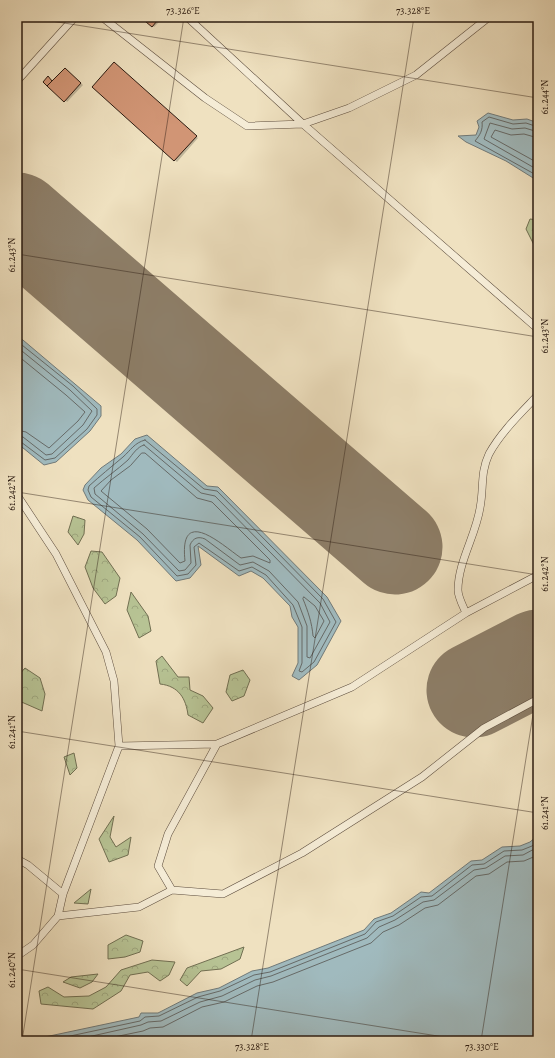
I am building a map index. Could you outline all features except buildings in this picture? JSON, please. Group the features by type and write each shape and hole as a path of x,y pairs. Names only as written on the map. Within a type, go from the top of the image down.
{"lane":[{"path":"17,82 75,17"},
{"path":"102,17 205,98 247,126 303,124 348,108 416,75 489,17"},
{"path":"187,17 303,124 538,329"},
{"path":"466,613 458,591 463,563 475,530 481,506 482,477 490,454 509,427 538,395"},
{"path":"17,495 56,554 106,652 114,681 119,746 63,894 58,916 33,945 17,956"},
{"path":"119,746 217,744 352,687 466,613 538,575"},
{"path":"58,916 139,907 172,890 223,894 230,891 302,853 422,776 484,728 538,699"},
{"path":"172,890 158,866 168,834 217,744"},
{"path":"17,859 28,864 63,894"}],"green space":[{"path":"530,219 538,220 538,253 526,229"},
{"path":"73,516 85,520 84,534 78,545 68,532"},
{"path":"91,551 102,552 120,578 116,596 105,604 93,588 85,567"},
{"path":"131,592 148,616 151,631 139,638 127,610"},
{"path":"162,656 178,677 189,677 190,690 203,696 213,708 203,723 188,715 183,699 177,690 167,685 160,684 156,661"},
{"path":"25,668 40,678 45,694 42,711 17,700 17,677"},
{"path":"243,670 250,680 244,696 232,701 226,692 230,675"},
{"path":"74,753 77,768 70,775 64,757"},
{"path":"114,816 110,837 116,847 131,837 128,855 109,862 99,839"},
{"path":"91,889 88,904 74,903"},
{"path":"126,935 143,941 140,952 125,957 108,959 108,945"},
{"path":"244,947 240,959 221,969 201,971 187,986 180,980 187,968"},
{"path":"152,960 175,962 169,975 160,981 148,972 130,975 121,991 93,1009 41,1004 39,991 48,987 64,997 89,996 106,987 121,970"},
{"path":"98,974 92,982 80,988 63,982 71,977"}],"water":[{"path":"488,113 513,120 527,119 538,123 538,181 506,161 466,142 458,136 476,135 479,127 477,121"},
{"path":"17,335 101,406 101,416 90,431 56,462 44,465 17,443"},
{"path":"147,435 207,486 218,487 327,597 341,621 317,665 299,680 292,676 298,663 298,627 292,617 290,606 263,578 251,571 239,576 198,546 201,565 190,578 176,581 137,540 88,500 83,490 85,485 101,468 121,454 135,439"},
{"path":"538,835 538,1041 26,1041 139,1017 141,1013 158,1013 197,993 219,988 252,971 268,968 364,930 374,919 391,913 421,892 429,893 471,861 482,860 502,847 520,846 530,842"}],"runway":[{"path":"17,220 395,547"},
{"path":"474,690 538,657"}]}
